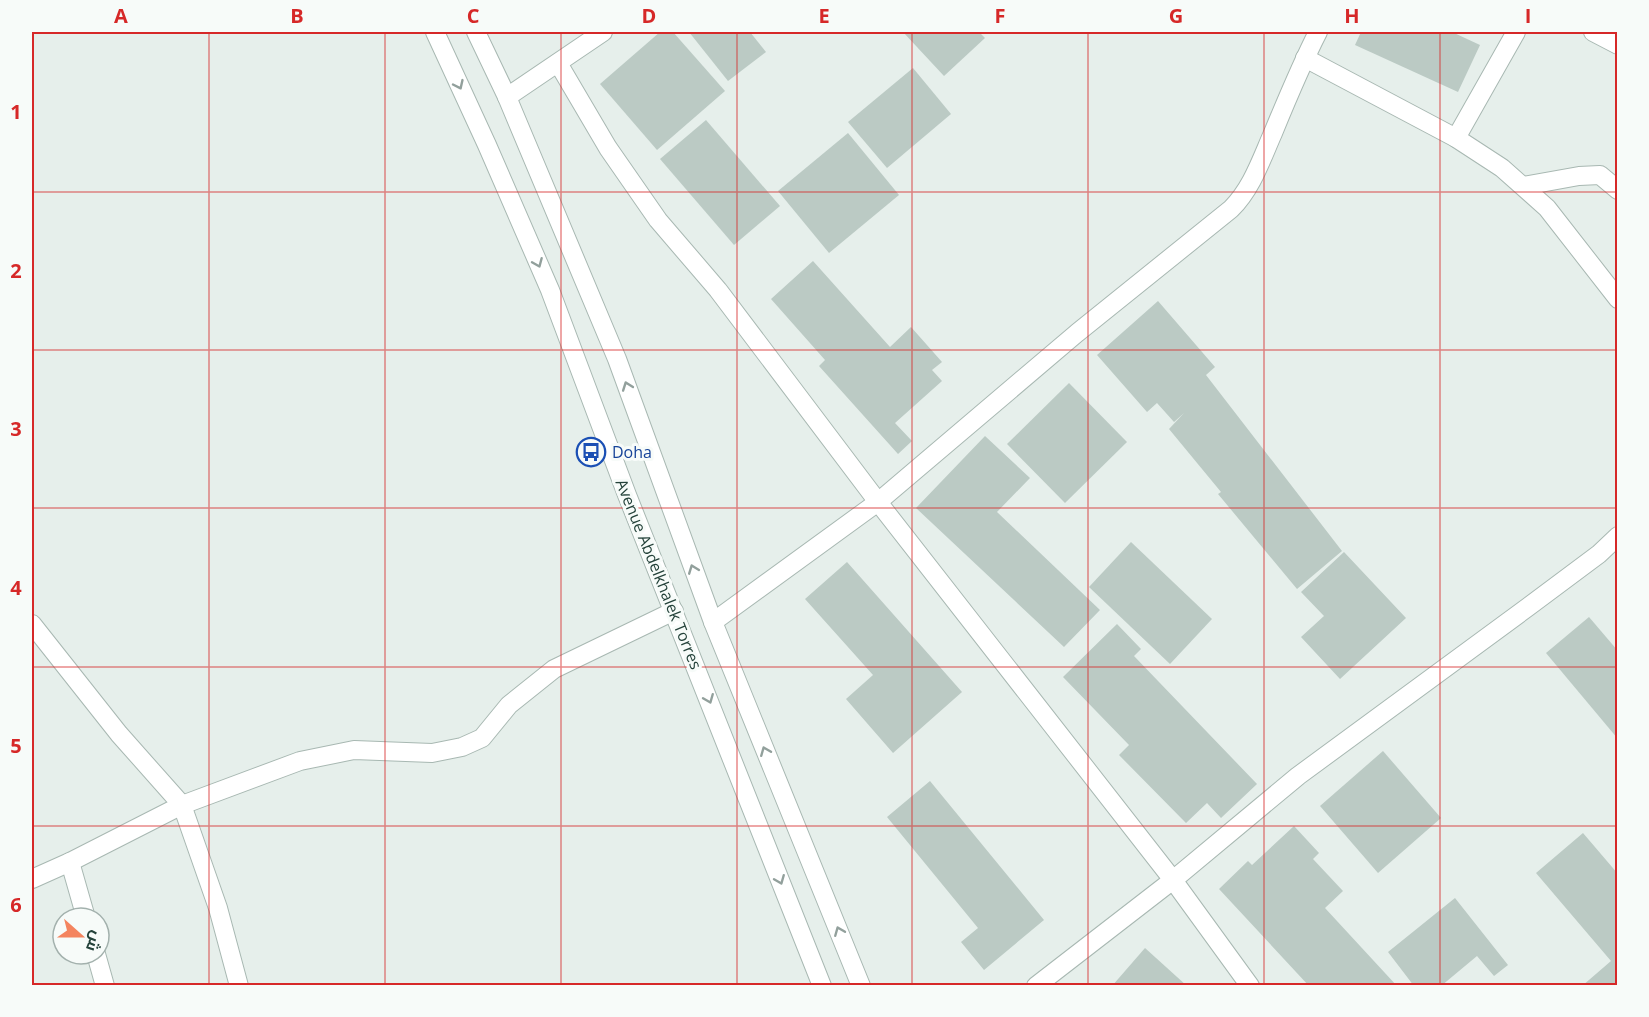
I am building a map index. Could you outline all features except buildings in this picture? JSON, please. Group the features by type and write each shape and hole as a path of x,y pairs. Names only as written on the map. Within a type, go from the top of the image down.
{"street":[{"name":"Avenue Abdelkhalek Torres","path":"435,32 550,290 627,495 822,986"},
{"name":"Avenue Abdelkhalek Torres","path":"476,32 507,97 617,359 713,622 861,986"},
{"path":"507,97 603,32"},
{"path":"713,622 878,502 1069,340 1242,199 1318,32"},
{"path":"1456,138 1516,32"},
{"path":"1593,32 1617,45"},
{"path":"1305,58 1456,138 1502,168 1547,208 1617,298"},
{"path":"558,63 608,148 658,220 718,290 878,502 1173,880 1250,986"},
{"path":"1524,186 1579,176 1600,175 1617,190"},
{"path":"1036,986 1173,880 1298,776 1590,560 1617,536"},
{"path":"32,879 182,804 300,761 354,750 432,753 462,747 482,738 509,705 554,669 674,611"},
{"path":"32,624 119,734 182,804 218,908 239,986"},
{"path":"70,862 83,906"},
{"path":"99,966 105,986"}],"place":[{"name":"Doha","path":"591,452"}]}
